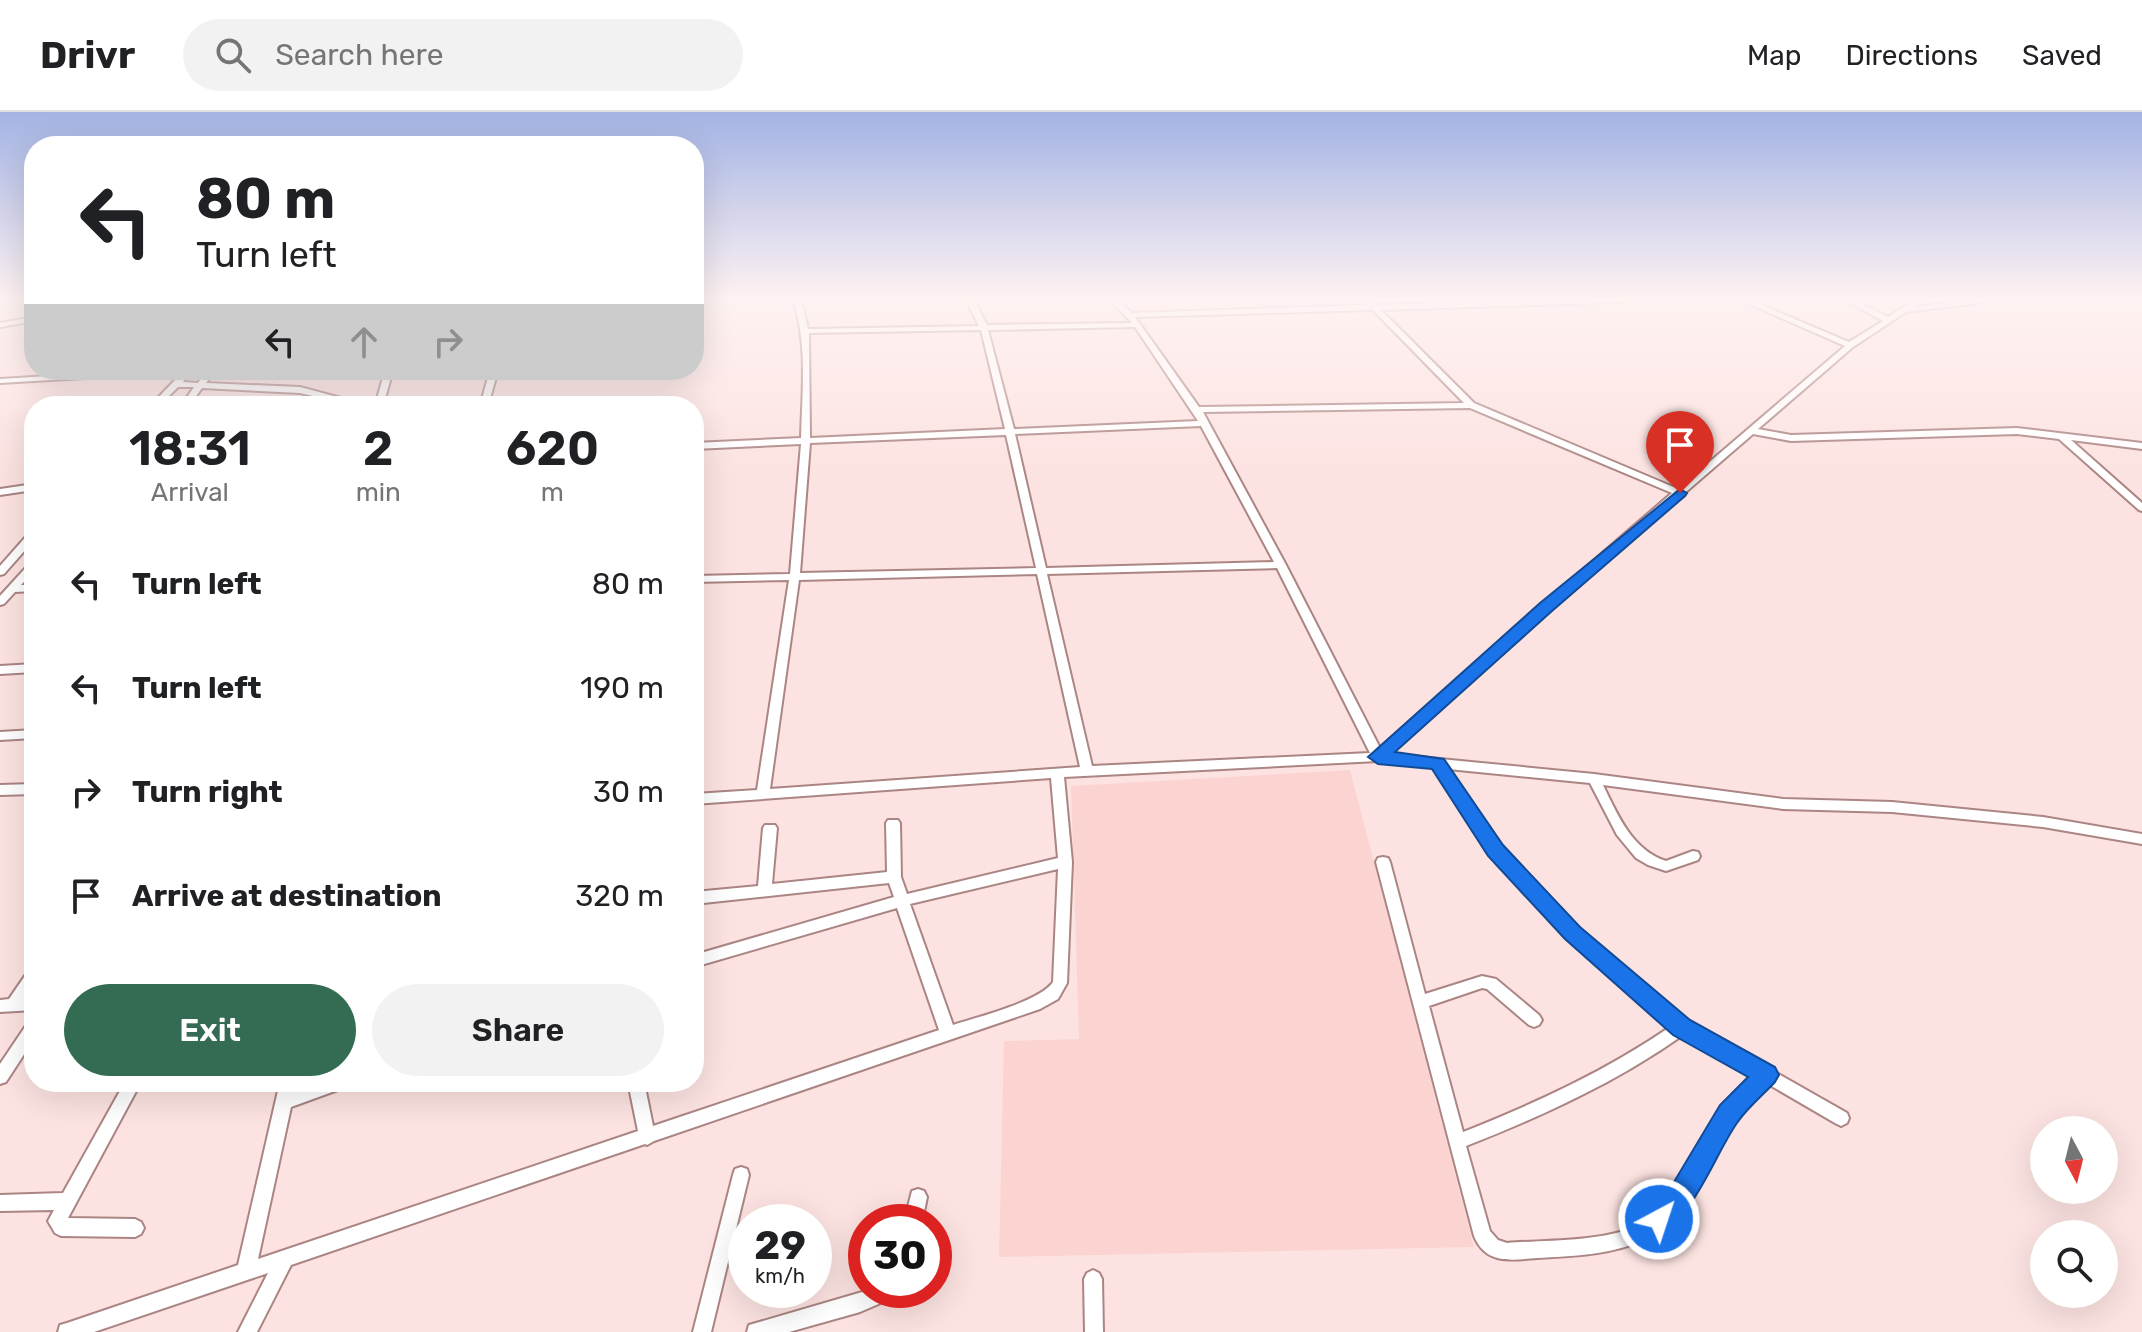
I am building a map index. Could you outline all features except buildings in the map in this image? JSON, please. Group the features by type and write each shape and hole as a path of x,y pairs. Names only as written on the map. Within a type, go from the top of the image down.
{"street":[{"path":"763,794 796,576 806,441 806,357"},
{"path":"991,357 1087,771"},
{"path":"1159,357 1197,410 1281,565 1378,757"},
{"path":"1425,357 1471,405 1680,493"},
{"path":"1378,757 1546,607 1837,357"},
{"path":"0,391 4,381 23,380"},
{"path":"164,396 180,380"},
{"path":"193,396 205,380"},
{"path":"177,384 300,390 325,396"},
{"path":"1197,410 1471,405"},
{"path":"704,446 1204,423"},
{"path":"1753,431 1791,438 2002,431 2142,446"},
{"path":"2063,438 2142,508"},
{"path":"0,492 24,488"},
{"path":"0,572 24,545"},
{"path":"704,579 1281,565"},
{"path":"0,602 24,576"},
{"path":"13,589 24,588"},
{"path":"0,670 24,669"},
{"path":"0,736 24,735"},
{"path":"704,798 1087,771 1378,757 1594,779 1783,804 1892,807 2043,822 2142,839"},
{"path":"1438,763 1496,850 1572,933 1682,1027 1841,1118"},
{"path":"67,1332 948,1034 1035,1004 1053,994 1060,983 1065,862 1057,774"},
{"path":"1594,779 1614,822 1649,859 1666,866 1693,856"},
{"path":"0,790 24,789"},
{"path":"893,823 894,877 948,1034"},
{"path":"764,891 770,828"},
{"path":"704,958 901,901 1065,862"},
{"path":"1383,862 1483,1236 1492,1247 1507,1252 1618,1240 1643,1232 1680,1196 1729,1113 1767,1075"},
{"path":"704,897 894,877"},
{"path":"1421,1002 1482,982 1491,983 1534,1020"},
{"path":"7,1006 24,986"},
{"path":"1457,1142 1582,1089 1636,1061 1682,1027"},
{"path":"0,1077 24,1041"},
{"path":"127,1092 65,1201 57,1221 61,1227 135,1228"},
{"path":"246,1271 286,1092"},
{"path":"284,1102 312,1092"},
{"path":"638,1092 647,1137"},
{"path":"702,1332 741,1175"},
{"path":"917,1204 918,1197"},
{"path":"0,1203 65,1201"},
{"path":"247,1332 285,1258"},
{"path":"1093,1279 1094,1332"},
{"path":"756,1332 848,1306"}],"shaded area":[{"path":"1350,770 1474,1247 999,1257 1004,1041 1079,1039 1071,786"}],"route":[{"path":"1659,1219 1680,1196 1729,1113 1767,1075 1682,1027 1572,933 1496,850 1438,763 1378,757 1680,493"}]}
